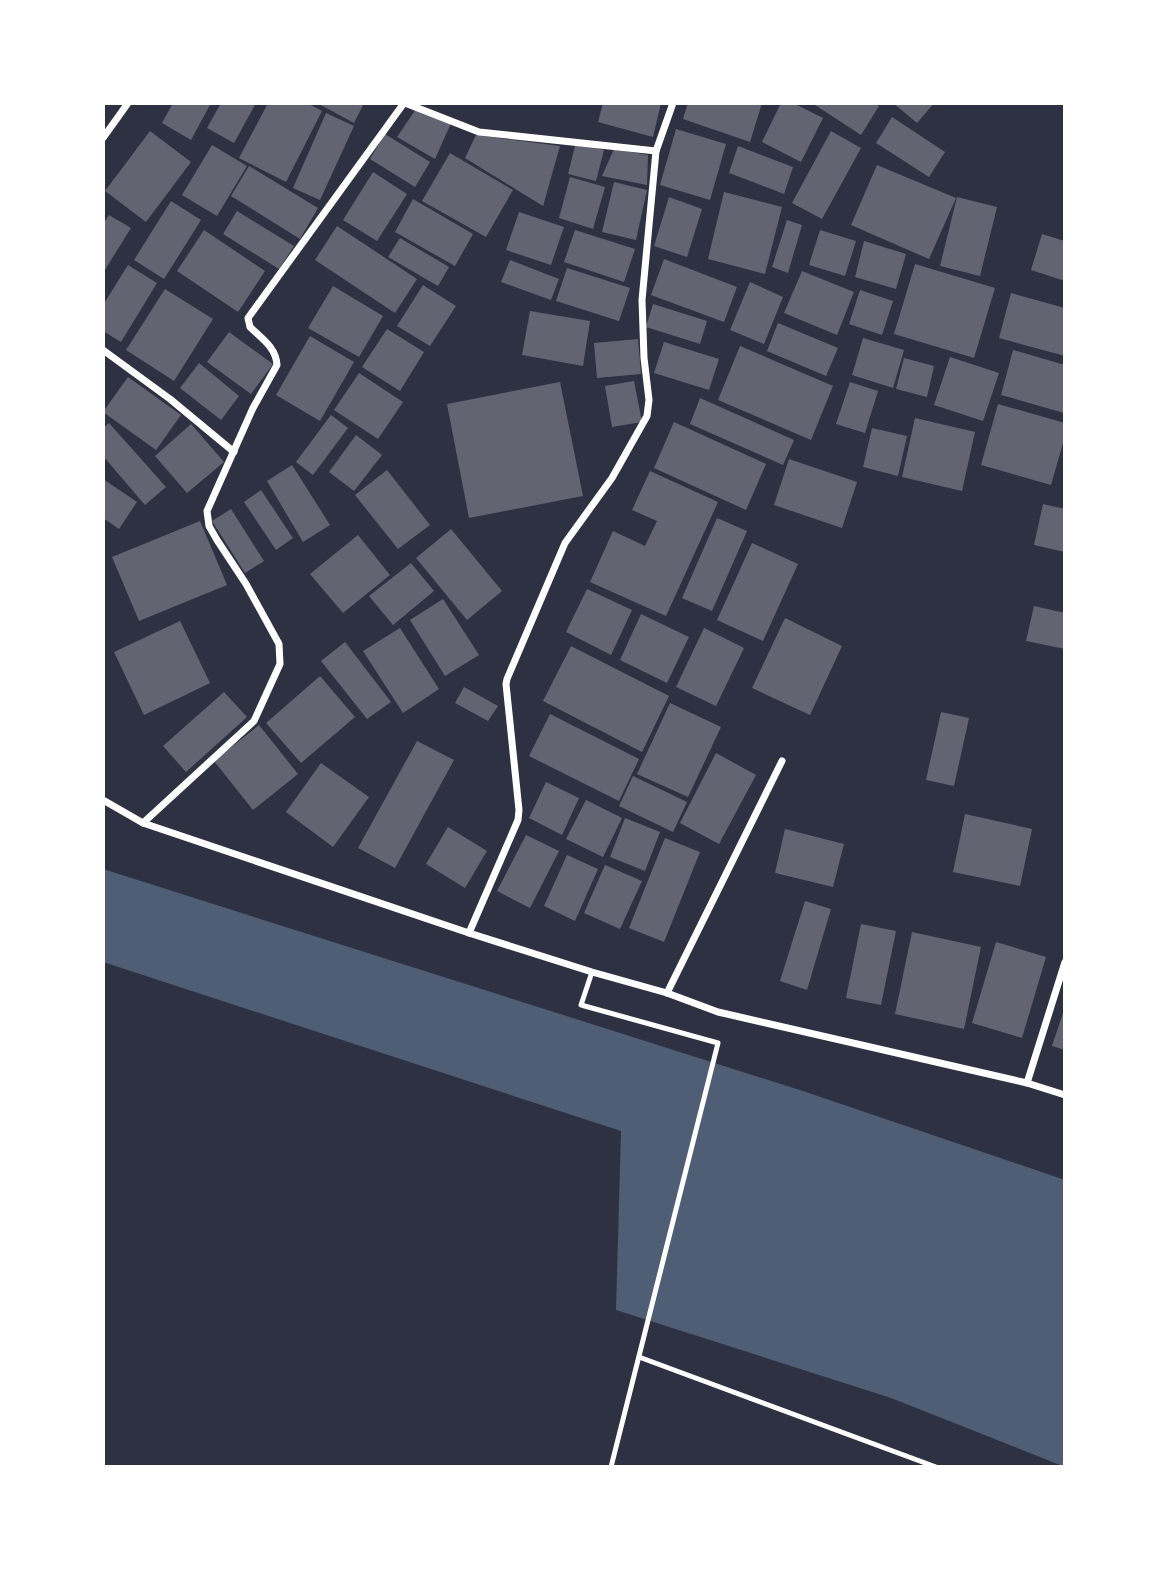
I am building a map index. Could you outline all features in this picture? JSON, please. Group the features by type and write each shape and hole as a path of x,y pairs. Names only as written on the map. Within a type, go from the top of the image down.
{"street":[{"path":"103,138 128,103"},
{"path":"144,823 254,721 281,664 279,644 254,597 209,526 207,511 253,408 277,365 277,358 270,345 250,327 248,318 404,103 480,132 656,151"},
{"path":"468,933 517,826 519,810 507,679 565,543 612,478 647,416 649,400 642,300 656,151 673,103"},
{"path":"103,350 187,412 234,453"},
{"path":"667,993 782,761"},
{"path":"103,800 144,823 468,933 667,993 718,1012 1027,1083 1065,1096"},
{"path":"1027,1083 1065,962"}],"lane":[{"path":"592,972 581,1005 718,1043 611,1467"},
{"path":"639,1357 936,1467"}],"water":[{"path":"103,869 803,1091 1065,1180 1065,1467 891,1398 616,1310 621,1131 103,962"}],"building":[{"path":"173,103 211,103 191,140 162,123"},
{"path":"221,103 256,103 234,143 207,128"},
{"path":"268,103 307,103 322,111 286,182 239,158"},
{"path":"317,103 364,103 354,123"},
{"path":"603,103 661,103 653,137 598,122"},
{"path":"688,103 762,103 750,142 683,119"},
{"path":"781,103 793,103 823,118 801,162 762,142"},
{"path":"812,103 875,103 879,106 861,135"},
{"path":"893,103 934,103 917,123"},
{"path":"416,109 451,123 435,159 397,137"},
{"path":"326,113 354,126 320,200 293,188"},
{"path":"892,117 945,152 929,177 876,143"},
{"path":"676,129 726,144 710,200 660,185"},
{"path":"150,131 191,162 146,222 105,191"},
{"path":"831,131 861,148 822,219 792,203"},
{"path":"385,134 430,162 415,187 370,159"},
{"path":"476,135 560,146 543,206 465,158"},
{"path":"576,142 604,150 596,181 568,174"},
{"path":"212,145 247,166 217,216 182,195"},
{"path":"738,146 793,167 784,194 729,173"},
{"path":"614,149 648,155 647,185 602,176"},
{"path":"450,153 513,190 486,237 422,201"},
{"path":"877,165 956,198 929,259 851,225"},
{"path":"249,166 318,208 300,239 231,196"},
{"path":"373,172 407,194 377,241 343,220"},
{"path":"570,177 605,187 593,229 559,218"},
{"path":"614,182 647,190 636,240 602,232"},
{"path":"724,192 782,207 765,274 708,259"},
{"path":"669,197 702,209 687,257 654,246"},
{"path":"957,197 997,207 980,276 940,266"},
{"path":"413,199 473,234 455,266 395,232"},
{"path":"171,201 201,220 164,279 134,260"},
{"path":"237,211 294,246 279,269 223,234"},
{"path":"519,212 564,227 551,265 506,250"},
{"path":"109,215 131,228 103,273 103,224"},
{"path":"787,220 802,225 788,273 772,267"},
{"path":"337,226 417,279 395,313 315,260"},
{"path":"204,230 265,271 238,312 177,271"},
{"path":"575,230 635,249 624,282 564,262"},
{"path":"820,230 856,241 845,276 809,265"},
{"path":"1042,234 1065,241 1065,281 1031,270"},
{"path":"400,238 449,267 438,286 388,257"},
{"path":"864,241 906,254 896,289 855,277"},
{"path":"664,259 737,287 724,322 651,295"},
{"path":"510,260 559,279 551,300 501,282"},
{"path":"915,264 995,288 974,358 894,334"},
{"path":"128,265 157,283 121,342 103,331 103,305"},
{"path":"567,268 630,288 619,321 556,301"},
{"path":"802,271 854,292 837,335 784,313"},
{"path":"750,282 783,297 764,344 730,330"},
{"path":"423,285 456,306 430,346 397,326"},
{"path":"333,286 383,316 359,357 308,328"},
{"path":"165,289 213,319 174,381 126,350"},
{"path":"860,290 893,301 882,335 849,324"},
{"path":"1011,293 1065,308 1065,356 999,338"},
{"path":"653,304 707,321 700,344 646,327"},
{"path":"530,311 590,321 583,366 522,355"},
{"path":"778,323 838,348 826,376 767,351"},
{"path":"387,329 424,352 400,391 362,367"},
{"path":"229,332 273,364 251,394 207,362"},
{"path":"310,336 354,362 320,421 276,395"},
{"path":"863,338 904,350 893,388 852,375"},
{"path":"638,339 641,374 597,378 594,343"},
{"path":"664,342 719,359 709,390 654,373"},
{"path":"740,346 833,386 811,440 718,400"},
{"path":"1013,350 1065,365 1064,413 1001,395"},
{"path":"950,357 999,373 983,421 934,405"},
{"path":"904,358 934,366 927,397 896,389"},
{"path":"199,363 239,396 221,420 180,388"},
{"path":"359,373 403,402 378,439 334,410"},
{"path":"128,377 181,415 156,450 103,412"},
{"path":"634,381 642,422 612,427 605,386"},
{"path":"560,382 583,496 469,518 447,404"},
{"path":"850,382 878,391 865,433 836,424"},
{"path":"700,398 794,440 783,465 690,424"},
{"path":"998,404 1065,423 1065,436 1051,485 981,465"},
{"path":"331,415 348,428 313,475 296,462"},
{"path":"915,418 975,432 962,491 902,477"},
{"path":"674,422 766,464 746,510 654,468"},
{"path":"109,423 166,487 145,505 103,456 103,428"},
{"path":"191,424 224,462 187,493 155,456"},
{"path":"872,428 907,436 898,476 863,467"},
{"path":"356,435 382,455 354,491 329,472"},
{"path":"789,459 857,482 842,528 774,505"},
{"path":"292,465 330,525 303,542 267,481"},
{"path":"387,470 430,525 398,549 355,495"},
{"path":"650,471 718,502 666,616 590,582 613,531 645,546 657,521 632,510"},
{"path":"103,479 137,502 119,529 103,518"},
{"path":"261,490 293,538 276,550 244,502"},
{"path":"1043,504 1065,509 1065,552 1034,545"},
{"path":"231,509 264,561 245,573 212,521"},
{"path":"717,518 747,531 712,611 682,598"},
{"path":"200,521 227,585 139,621 112,557"},
{"path":"451,529 502,591 467,620 416,558"},
{"path":"358,535 390,575 343,613 310,574"},
{"path":"752,543 798,564 763,641 717,620"},
{"path":"411,563 434,591 393,625 369,596"},
{"path":"587,589 632,610 611,655 566,632"},
{"path":"443,599 479,655 445,676 410,620"},
{"path":"1034,606 1065,613 1065,649 1026,641"},
{"path":"641,614 689,637 667,683 620,660"},
{"path":"785,618 842,646 810,715 752,688"},
{"path":"180,621 210,683 144,715 114,652"},
{"path":"400,628 439,689 403,713 363,651"},
{"path":"704,628 744,648 716,706 676,687"},
{"path":"345,642 391,702 367,719 321,661"},
{"path":"571,646 669,696 642,752 543,701"},
{"path":"320,676 355,717 301,763 266,723"},
{"path":"464,687 498,706 488,721 455,703"},
{"path":"224,692 247,717 186,772 163,746"},
{"path":"670,703 721,727 688,797 637,774"},
{"path":"941,712 969,718 954,786 926,780"},
{"path":"550,714 639,759 619,801 529,756"},
{"path":"259,725 298,774 253,810 214,761"},
{"path":"417,741 454,760 395,868 358,848"},
{"path":"716,753 756,775 719,844 680,823"},
{"path":"321,763 369,797 333,847 286,812"},
{"path":"633,776 687,802 673,832 619,806"},
{"path":"546,782 579,798 562,835 529,818"},
{"path":"586,800 622,818 603,857 566,839"},
{"path":"965,814 1032,829 1020,886 953,872"},
{"path":"625,818 660,832 645,871 610,857"},
{"path":"448,827 487,851 465,888 426,864"},
{"path":"785,829 844,844 833,887 775,873"},
{"path":"526,835 559,851 530,908 497,891"},
{"path":"665,838 700,852 664,942 629,928"},
{"path":"567,855 598,869 575,921 544,906"},
{"path":"605,865 642,881 620,929 584,913"},
{"path":"805,901 831,909 807,990 780,981"},
{"path":"861,924 896,931 881,1005 846,998"},
{"path":"912,932 981,947 964,1029 895,1014"},
{"path":"996,942 1046,957 1022,1038 972,1023"},
{"path":"1065,1010 1065,1050 1052,1046"}]}
